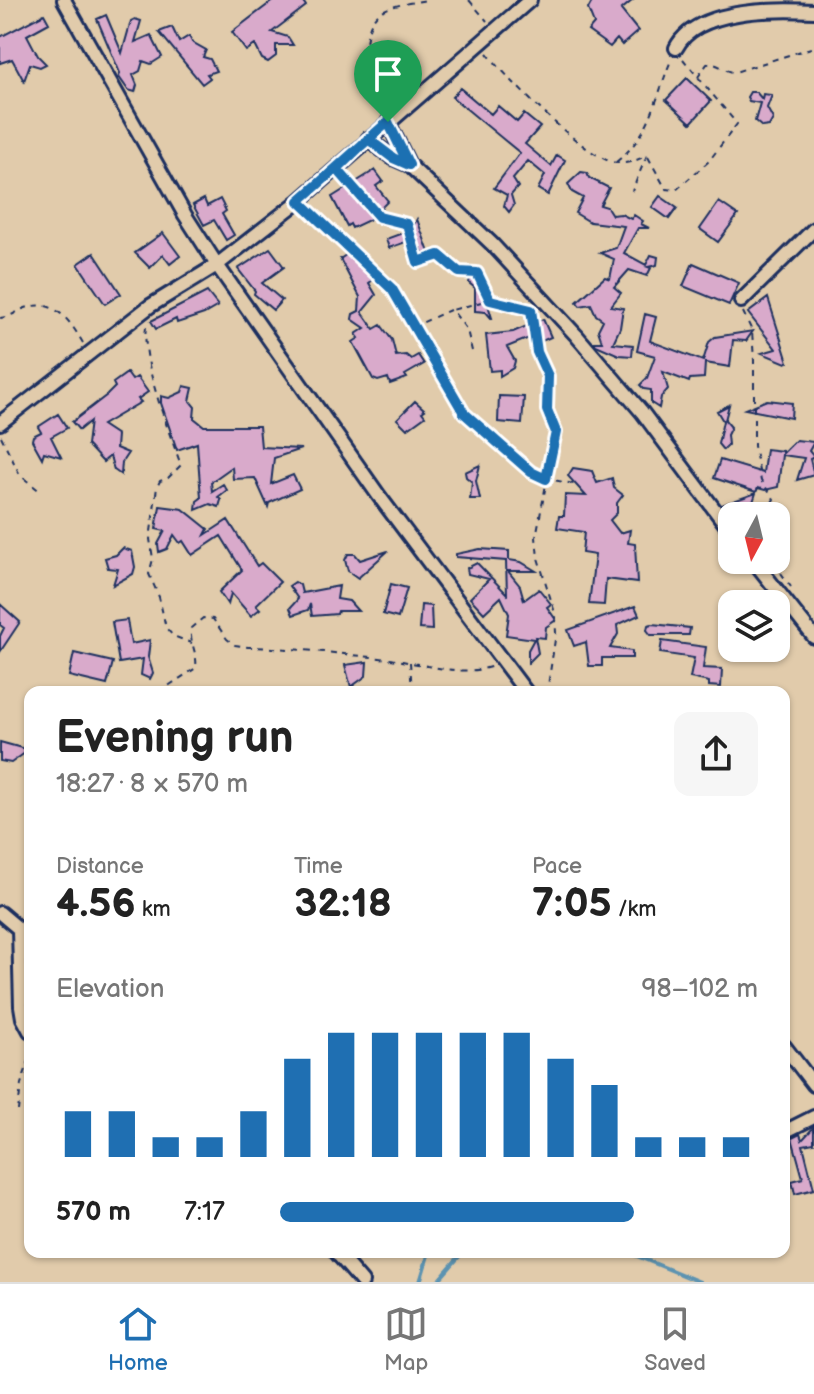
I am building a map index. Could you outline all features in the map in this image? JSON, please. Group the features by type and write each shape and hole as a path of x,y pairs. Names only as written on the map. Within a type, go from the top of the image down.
{"street":[{"path":"64,0 185,215 217,265 379,496 522,686"},
{"path":"0,423 150,306 217,265 299,201 530,0"},
{"path":"676,48 691,32 740,13 767,9 814,11"},
{"path":"390,121 409,165"},
{"path":"368,139 393,158 409,165 492,244 642,412 718,514"},
{"path":"741,301 814,229"},
{"path":"764,574 814,637"},
{"path":"0,913 19,929 24,1020"},
{"path":"790,1054 814,1085"},
{"path":"790,1129 814,1117"},
{"path":"341,1258 362,1282"}],"path":[{"path":"390,121 371,87 366,57 370,26 382,11 426,0"},
{"path":"469,0 495,31"},
{"path":"480,44 543,113 615,163 635,161 647,155"},
{"path":"698,77 707,64 735,72 814,47"},
{"path":"647,155 666,189 676,190 709,161 737,124 676,48"},
{"path":"615,163 639,141 653,113 676,48"},
{"path":"632,191 647,155"},
{"path":"337,169 379,217 407,224 418,262 439,255 459,272 477,273 490,300"},
{"path":"299,201 392,289 464,413 531,472 546,479 579,485"},
{"path":"415,326 452,310 490,300 531,310 537,352 548,376 547,410 556,432 536,537 538,558 555,613 556,633 548,686"},
{"path":"741,301 744,318 752,331 754,446 761,481 774,499 772,502"},
{"path":"150,306 145,335 147,350 166,425 181,465 157,487 150,539 153,559 149,574 159,597 166,628 173,636 193,644"},
{"path":"0,318 13,317 31,307 57,310 66,315 89,352"},
{"path":"452,310 467,330 472,351"},
{"path":"0,435 20,475 41,492"},
{"path":"168,686 196,668 198,655 191,628 203,618 213,619 235,645 474,671 505,662"},
{"path":"410,662 412,686"},
{"path":"18,1111 24,1075"}],"building":[{"path":"274,0 302,0 306,6 272,32 288,37 293,45 276,45 276,56 268,62 262,59 255,45 246,51 232,32"},
{"path":"593,0 633,0 621,10 638,31 622,45 617,39 610,47 588,31 594,24 588,9"},
{"path":"44,14 49,23 27,35 46,64 40,67 30,64 24,81 12,59 0,63 0,37"},
{"path":"106,15 122,53 131,21 135,19 141,21 135,42 151,35 162,57 151,64 143,61 140,71 133,75 137,85 135,92 128,90 119,77 97,19"},
{"path":"172,27 179,42 189,36 192,42 206,50 203,57 210,59 216,71 207,74 210,78 202,84 159,32"},
{"path":"687,78 711,101 691,123 666,100"},
{"path":"460,88 491,114 498,106 517,122 524,114 540,127 525,144 551,166 557,155 565,160 548,195 538,189 545,175 528,161 513,179 518,187 511,195 514,205 509,212 504,206 507,195 494,188 520,153 452,97"},
{"path":"750,92 756,92 762,99 763,94 772,95 767,108 773,119 769,126 762,127 755,121 760,103 749,101 747,97"},
{"path":"375,170 383,181 376,186 388,201 369,220 352,228 350,224 347,226 332,197"},
{"path":"581,172 609,188 600,205 607,207 612,215 621,214 631,219 634,215 649,228 638,228 624,253 646,265 651,255 658,257 657,265 648,267 651,268 647,276 629,270 614,287 621,293 611,306 623,308 620,328 613,343 633,345 632,356 619,355 596,345 594,342 602,342 598,330 603,320 596,315 591,304 580,306 577,302 605,277 610,279 614,259 600,253 616,248 624,226 590,222 575,213 583,198 572,192 568,184"},
{"path":"660,196 677,208 669,219 652,207"},
{"path":"204,199 207,206 220,199 226,211 222,214 234,235 226,240 214,220 204,225 193,205"},
{"path":"719,202 738,215 718,242 700,229"},
{"path":"417,219 431,258 428,260 414,239 389,248 386,239 411,230"},
{"path":"163,233 180,256 170,264 163,255 150,268 135,253"},
{"path":"270,248 284,267 262,283 282,300 273,310 254,294 255,291 238,269"},
{"path":"353,250 373,280 369,283 376,295 362,312 374,329 381,325 392,340 396,356 406,355 411,359 418,355 424,364 405,375 407,378 390,384 388,378 373,379 353,342 359,338 356,334 365,328 352,319 353,314 359,311 360,297 340,259"},
{"path":"94,253 121,294 105,304 78,264"},
{"path":"693,263 739,283 729,305 683,286"},
{"path":"479,275 492,318 486,312 475,311 475,288 469,283 470,278"},
{"path":"207,292 218,306 204,314 177,323 176,319 156,329 151,321"},
{"path":"768,298 786,363 762,353 776,349 748,313"},
{"path":"645,314 656,317 650,341 703,361 709,342 715,337 753,331 746,341 733,340 730,367 705,363 704,378 690,379 689,382 663,372 668,389 661,397 659,408 651,403 651,390 640,385 647,378 655,356 637,351"},
{"path":"543,319 551,337 542,341 539,334 507,347 515,361 513,368 500,376 500,370 490,371 486,335 513,332"},
{"path":"127,373 132,380 137,377 148,392 138,399 141,402 102,425 117,435 116,448 128,453 122,462 121,475 114,470 110,456 103,462 87,445 90,421 79,430 72,422 107,395 115,387 113,383"},
{"path":"184,386 193,388 190,401 195,407 194,418 204,426 259,426 261,447 301,449 274,458 271,484 293,475 300,489 269,503 268,507 255,478 233,479 232,467 211,482 212,491 223,484 227,490 218,497 221,500 219,507 210,504 196,510 197,501 201,498 197,443 177,450 161,403 161,396 169,398 182,392"},
{"path":"499,396 524,397 522,424 498,422"},
{"path":"767,400 792,403 791,418 745,409"},
{"path":"415,401 425,410 422,412 425,416 407,429 397,419"},
{"path":"729,405 725,420 731,427 727,435 728,445 723,450 718,444 723,421 717,411"},
{"path":"58,414 67,428 51,437 61,457 44,452 42,458 32,440 33,436 41,432 38,427"},
{"path":"796,440 814,442 809,451 814,457 810,459 814,475 797,480 804,458 782,455 778,487 758,488 756,492 714,478 720,460 763,473 766,449 782,451 782,454"},
{"path":"480,465 476,481 480,499 470,499 472,482 465,472"},
{"path":"573,468 592,471 597,483 612,478 614,488 623,495 617,503 617,513 610,520 620,533 630,530 628,543 635,544 637,583 606,579 604,605 589,604 595,555 582,553 584,532 557,528 559,516 564,516 565,495 586,496 568,476"},
{"path":"756,493 753,502 730,502"},
{"path":"160,506 183,509 208,529 205,535 228,520 257,566 261,563 280,582 256,605 260,609 251,616 231,593 228,605 219,592 242,570 221,536 192,555 183,541 180,543 174,535 167,549 159,552 158,544 165,531 156,529"},
{"path":"123,548 132,551 135,567 133,574 113,585 118,569 108,568 105,558 116,555"},
{"path":"480,549 509,551 509,560 521,562 536,571 508,571 520,586 524,600 539,589 551,604 547,607 556,620 546,627 545,638 535,637 538,653 528,663 528,650 534,639 506,635 509,614 501,597 484,613 470,598 489,579 468,574 467,568 477,563 507,594 506,561 456,557 456,554"},
{"path":"388,551 358,578 348,571 345,560 348,554 355,554 360,560"},
{"path":"295,582 300,585 302,593 339,586 337,599 349,601 358,611 312,616 310,604 308,610 293,615 290,608 298,599 289,586"},
{"path":"391,584 407,588 398,618 383,614"},
{"path":"0,604 20,622 0,652 0,636 4,628 0,625"},
{"path":"421,605 431,606 432,630 419,629"},
{"path":"635,606 639,615 617,625 618,634 610,648 632,651 632,658 602,658 602,666 589,666 586,642 574,646 568,630"},
{"path":"127,620 131,644 150,640 148,657 153,673 150,679 141,675 143,659 119,663 112,622"},
{"path":"648,625 690,628 689,635 651,635 647,630"},
{"path":"662,641 706,647 703,668 722,669 721,686 709,686 709,682 690,678 694,658 660,653"},
{"path":"74,653 113,662 107,685 69,676"},
{"path":"367,662 366,676 351,686 345,665"},
{"path":"0,742 24,749 24,754 11,763 0,761"},
{"path":"814,1127 814,1143 803,1145 814,1189 795,1194 792,1181 803,1178 792,1138 800,1134 802,1140"}],"waterway":[{"path":"420,1282 427,1258"},
{"path":"437,1282 458,1258"},
{"path":"642,1258 700,1282"}],"route":[{"path":"388,122 368,139 337,169 299,201 392,289 464,413 531,472 546,479 555,449 556,432 547,410 548,376 537,352 531,310 490,300 477,273 459,272 439,255 418,262 407,224 379,217 337,169 368,139 393,158 409,165 388,122"}]}
